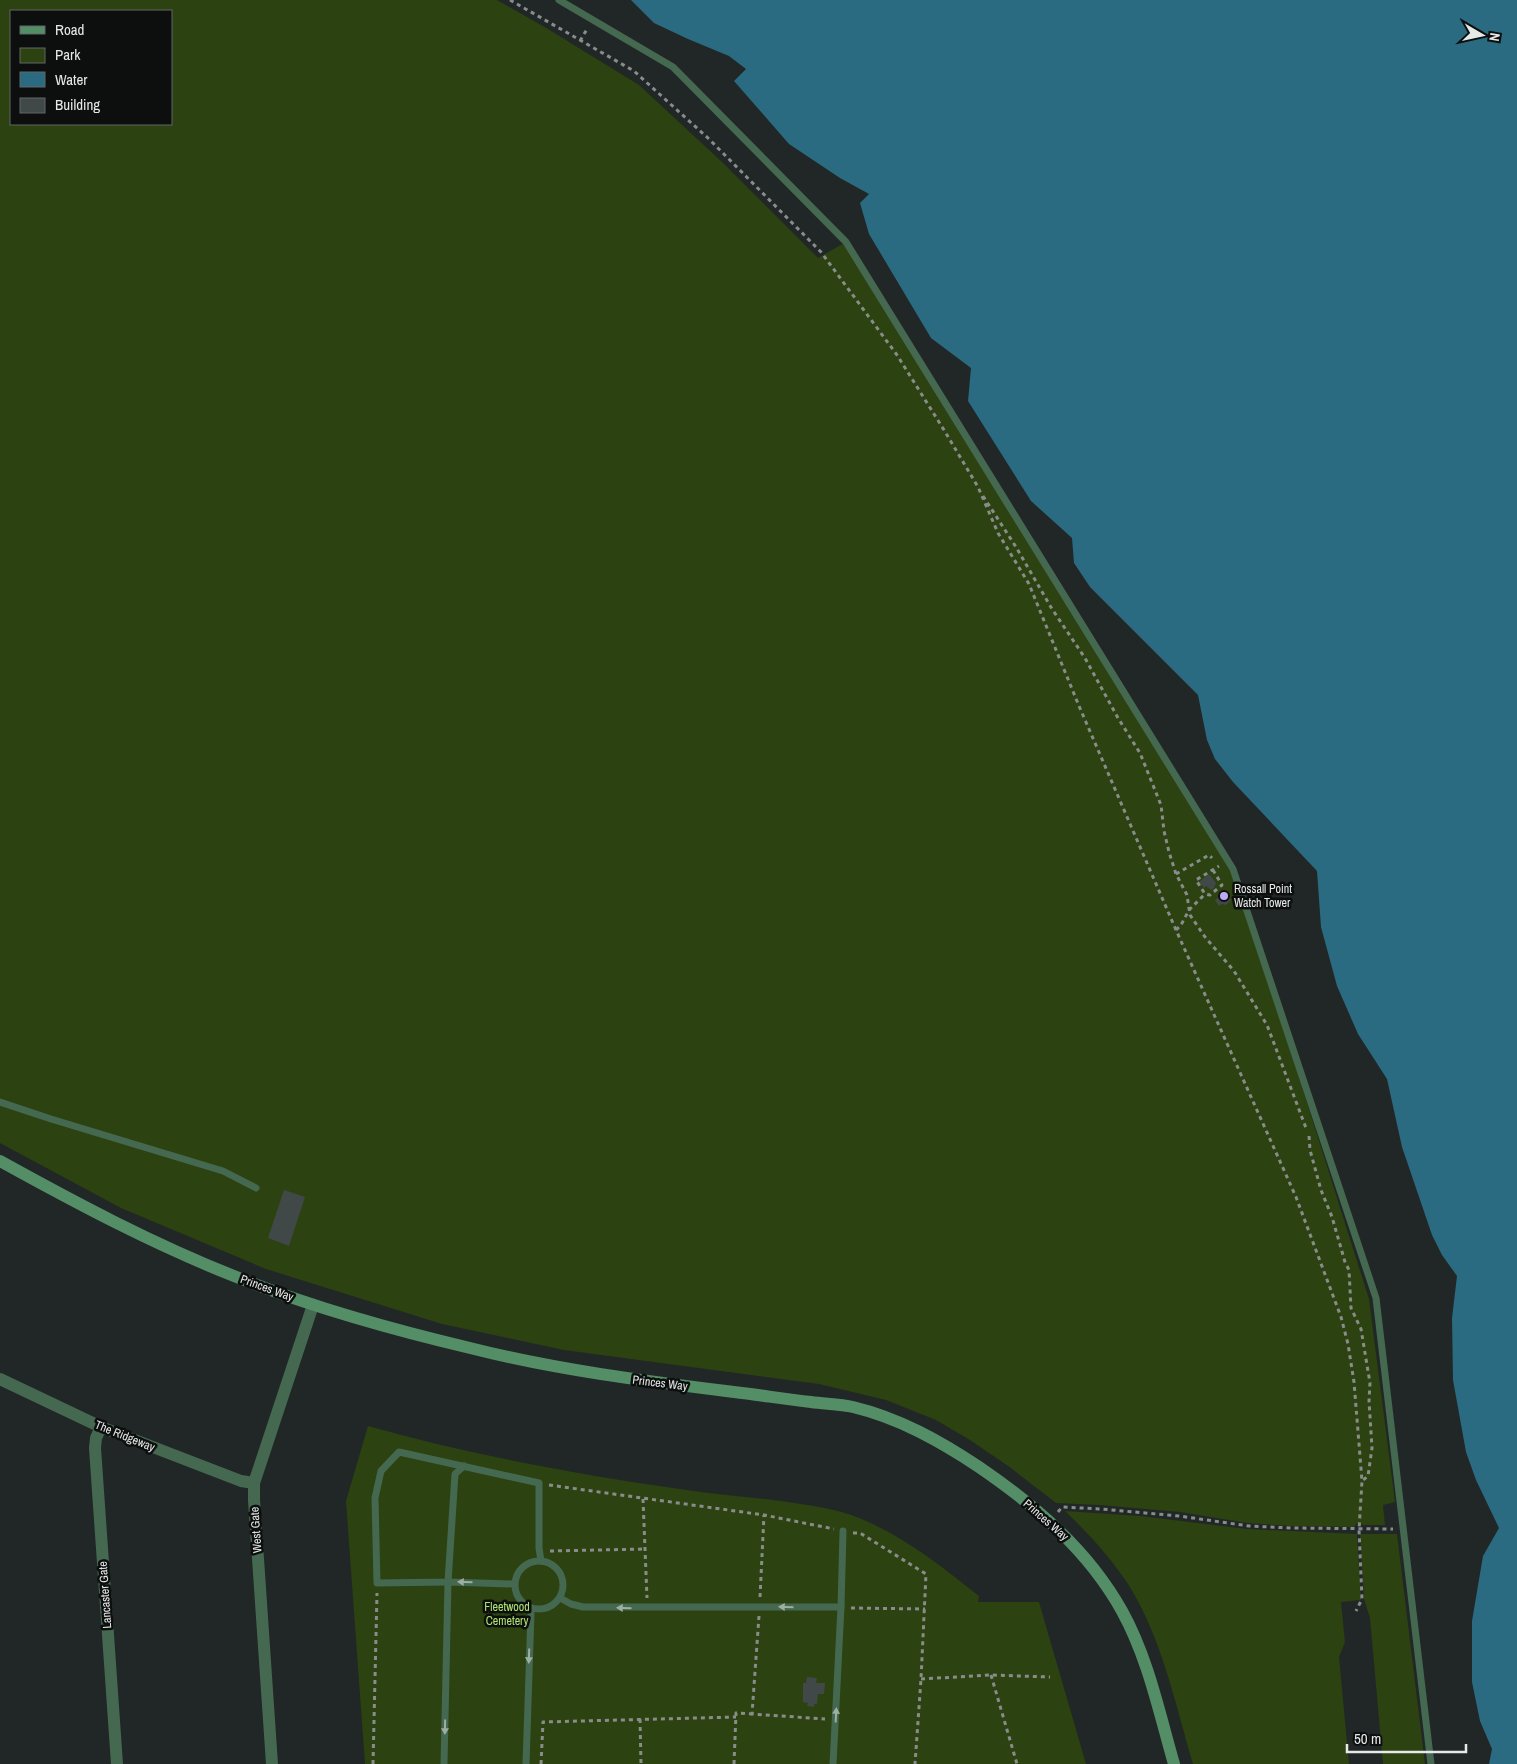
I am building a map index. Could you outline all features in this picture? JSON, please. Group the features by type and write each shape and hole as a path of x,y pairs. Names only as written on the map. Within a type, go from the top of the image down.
{"street":[{"name":"Princes Way","path":"0,1161 103,1217 181,1254 236,1277 314,1305 471,1349 543,1364 620,1378 852,1407 902,1423 945,1444 1013,1491 1049,1521 1089,1562 1106,1584 1137,1641 1174,1764"},
{"name":"West Gate","path":"272,1764 254,1483 314,1305"},
{"name":"The Ridgeway","path":"0,1379 101,1427 241,1481 254,1483"},
{"name":"Lancaster Gate","path":"101,1427 96,1438 95,1448 117,1764"}],"lane":[{"path":"559,0 673,67 846,242 1234,869 1376,1298 1431,1764"},
{"path":"0,1102 223,1171 256,1188"},
{"path":"514,1584 448,1582 378,1583 375,1498 381,1471 399,1452 538,1483 539,1551 541,1561"},
{"path":"444,1764 448,1582 455,1474 464,1466"},
{"path":"834,1764 843,1531"},
{"path":"535,1561 541,1561 549,1563 560,1572 563,1584 560,1598 552,1606 542,1610 529,1608 518,1599 514,1584 517,1574 523,1566 535,1561"},
{"path":"560,1598 583,1607 841,1607"},
{"path":"526,1764 531,1613 529,1608"}],"path":[{"path":"510,0 634,71 709,139 768,201 821,252 897,355 1016,547 1052,609 1085,658 1118,718 1140,753 1161,805 1164,831 1176,874 1187,895 1189,910 1197,927 1234,971 1267,1026 1309,1134 1310,1150 1321,1190 1349,1270 1351,1308 1361,1329 1370,1384 1369,1401 1372,1448 1368,1476 1362,1482"},
{"path":"580,41 587,29"},
{"path":"978,487 998,533 1029,584 1078,706 1296,1197 1341,1317 1348,1344 1354,1382 1362,1482 1359,1530 1362,1599 1356,1611"},
{"path":"1176,874 1209,856 1218,867"},
{"path":"1205,894 1196,880 1228,861"},
{"path":"1176,930 1189,910 1205,894 1210,895 1222,885 1213,870"},
{"path":"538,1483 764,1515 860,1533 926,1574 915,1764"},
{"path":"643,1499 647,1608"},
{"path":"1049,1521 1062,1508 1101,1509 1179,1516 1249,1526 1359,1530 1404,1529"},
{"path":"752,1714 764,1515"},
{"path":"539,1551 645,1550"},
{"path":"373,1764 378,1583"},
{"path":"841,1607 925,1609"},
{"path":"921,1679 991,1675 1050,1676"},
{"path":"991,1675 1017,1764"},
{"path":"734,1764 736,1713 836,1719"},
{"path":"541,1764 543,1722 736,1717"},
{"path":"640,1719 640,1764"}],"green space":[{"path":"0,0 497,0 639,85 722,162 818,258 846,242 1233,869 1369,1299 1395,1502 1383,1505 1385,1525 1363,1525 1357,1523 1354,1527 1247,1523 1180,1512 1056,1503 1011,1468 970,1440 936,1420 886,1400 819,1384 564,1350 442,1324 266,1269 121,1208 0,1143"},
{"name":"Fleetwood Cemetery","path":"368,1426 484,1455 601,1477 821,1507 876,1525 936,1563 979,1596 978,1602 1039,1602 1086,1764 365,1764 346,1501"},
{"path":"1065,1511 1140,1516 1247,1529 1357,1534 1361,1600 1341,1602 1345,1642 1339,1657 1349,1764 1193,1764 1159,1649 1140,1605 1114,1564"},
{"path":"1360,1534 1397,1534 1425,1764 1383,1764 1370,1618 1364,1599"}],"water":[{"path":"631,0 1517,0 1517,1764 1489,1764 1492,1749 1480,1721 1472,1682 1472,1621 1483,1556 1499,1528 1476,1480 1466,1452 1453,1380 1452,1318 1457,1276 1442,1255 1432,1235 1402,1147 1387,1079 1358,1034 1337,986 1321,927 1317,871 1233,782 1215,759 1207,740 1198,695 1090,587 1074,563 1072,538 1031,501 968,401 971,368 931,338 869,234 860,203 869,194 840,178 789,144 734,81 746,69 729,56 654,23"}],"building":[{"path":"1209,874 1216,883 1211,890 1206,886 1204,888 1199,882"},
{"name":"Rossall Point Watch Tower","path":"1226,892 1231,900 1226,905 1222,904 1219,906 1215,900"},
{"path":"284,1190 305,1197 289,1246 268,1238"},
{"path":"807,1677 817,1678 816,1683 825,1683 824,1694 818,1694 817,1704 814,1704 814,1707 807,1706 808,1703 803,1702 803,1683 806,1683"}],"place":[{"name":"Rossall Point Watch Tower","path":"1224,896"}]}
